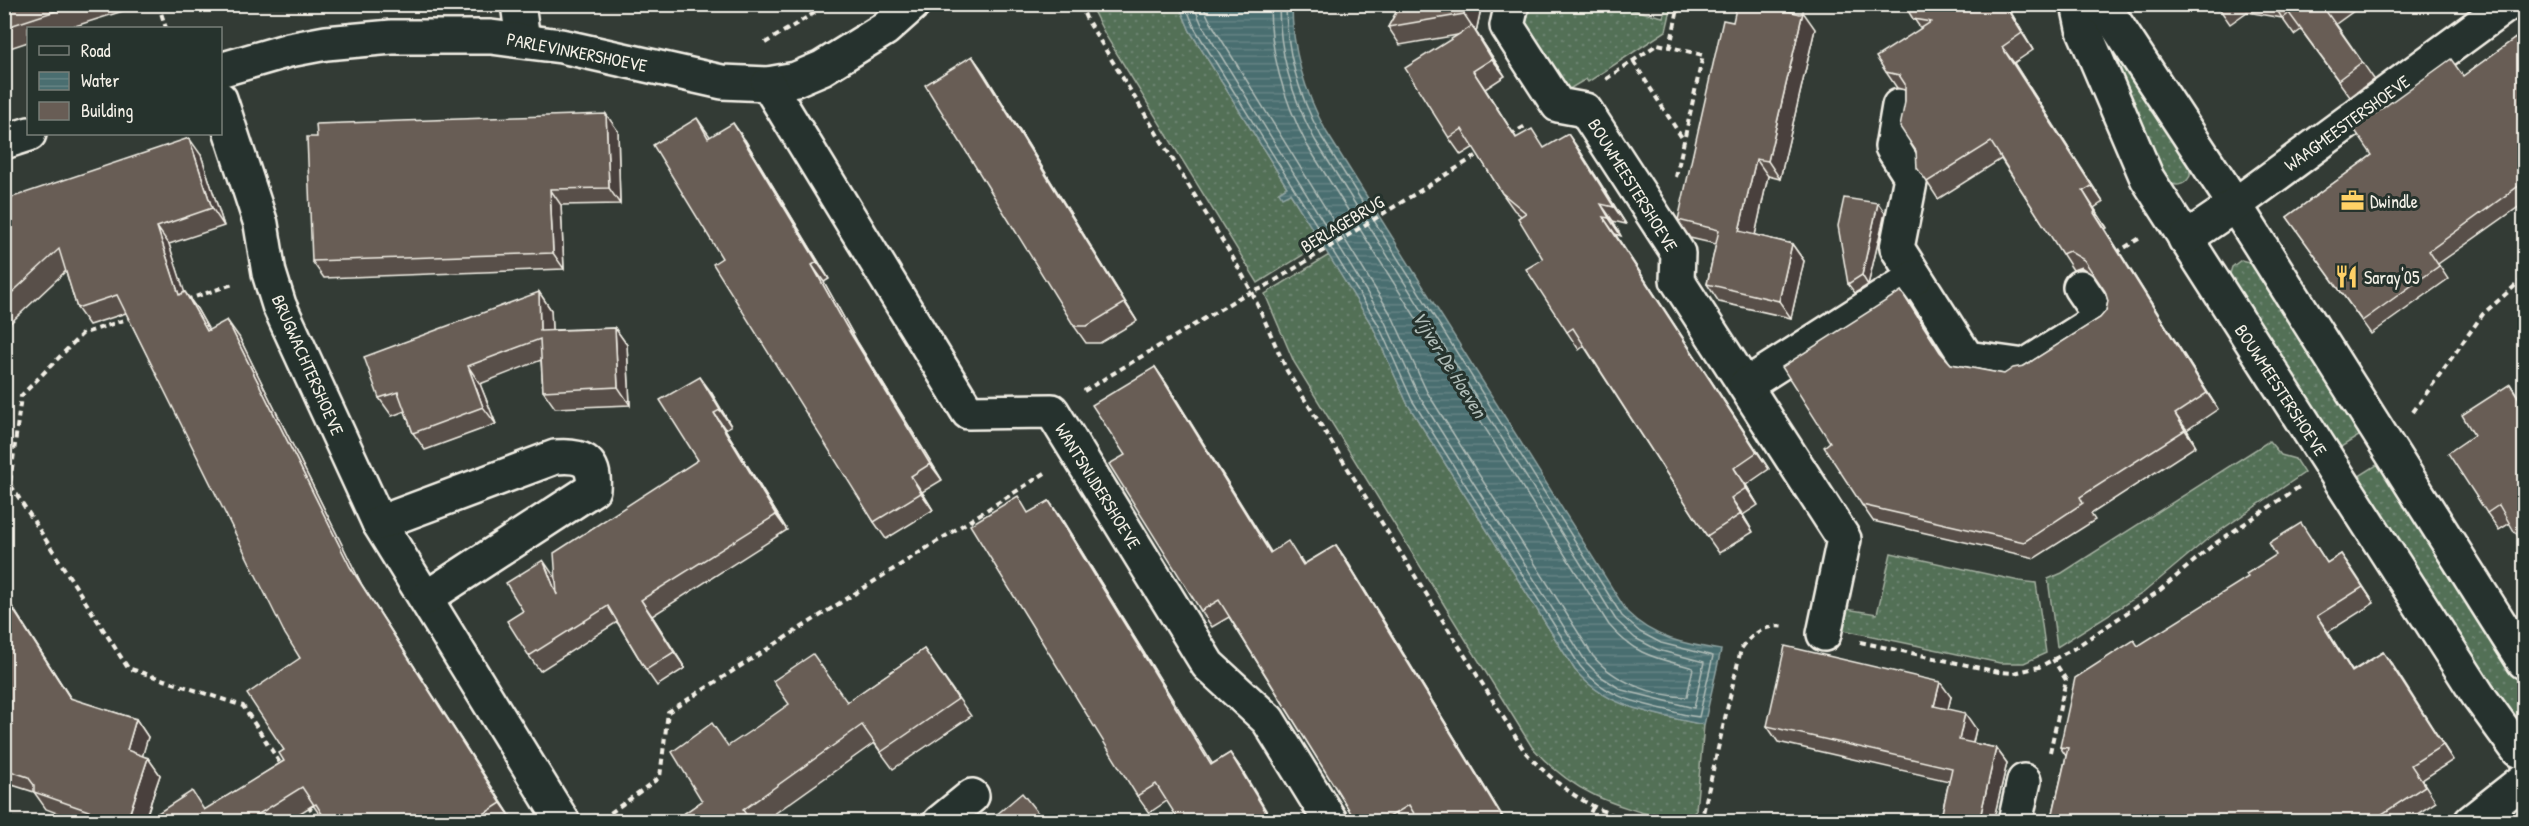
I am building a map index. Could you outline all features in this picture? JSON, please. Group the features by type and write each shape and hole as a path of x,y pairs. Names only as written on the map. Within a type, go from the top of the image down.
{"street":[{"path":"518,4 523,40"},
{"name":"PARLEVINKERSHOEVE","path":"222,69 289,50 327,43 392,37 491,37 561,46 722,82 768,84 796,79 822,68 885,29 913,4"},
{"path":"1512,4 1507,26 1561,106"},
{"name":"BOUWMEESTERSHOEVE","path":"2078,4 2083,28 2147,178 2478,695 2518,750 2524,751"},
{"path":"2100,4 2110,15 2235,205 2524,662"},
{"name":"WAAGMEESTERSHOEVE","path":"2178,229 2235,205 2508,4"},
{"name":"WANTSNIJDERSHOEVE","path":"768,84 968,412 1052,411 1208,665 1268,720 1331,822"},
{"name":"BRUGWACHTERSHOEVE","path":"222,105 261,224 269,273 279,305 379,523 563,822"},
{"name":"BOUWMEESTERSHOEVE","path":"1561,106 1585,110 1678,253 1677,280 1844,539 1824,634"},
{"path":"1899,106 1892,147 1911,177 1897,248 1967,358 2025,366 2101,318 2080,287"},
{"path":"4,142 27,135"},
{"path":"1746,385 1915,277"},
{"path":"379,523 555,457 575,456 585,461 591,469 594,479 593,489 426,598"},
{"path":"2471,822 2524,780"},
{"path":"2015,822 2024,781"},
{"path":"940,822 972,796"}],"path":[{"path":"158,4 166,27"},
{"path":"759,46 829,4"},
{"path":"1080,4 1086,18 1252,292 1287,370 1526,752 1542,770 1593,807 1605,814 1634,822"},
{"path":"1670,47 1679,4"},
{"path":"1508,137 1658,44 1703,55 1664,231"},
{"path":"1633,61 1684,141"},
{"name":"BERLAGEBRUG","path":"1052,411 1291,270 1487,149"},
{"path":"2080,287 2075,278 2178,229"},
{"path":"181,301 269,273"},
{"path":"2380,436 2410,415 2422,402 2483,314 2524,278"},
{"path":"137,316 82,334 21,396 10,484 128,668 243,706 287,773"},
{"path":"598,822 660,777 668,712 1077,453"},
{"path":"1701,822 1741,649 1748,639 1767,627 1777,625 1824,634 1998,672 2027,671 2053,659 2137,607 2226,536 2331,466"},
{"path":"2024,781 2046,770 2066,680 2053,659"},
{"path":"306,802 319,822"},
{"path":"1586,822 1593,807"}],"green space":[{"path":"1090,5 1179,5 1190,31 1287,187 1279,192 1290,193 1322,243 1258,283 1106,36"},
{"path":"1527,5 1620,5 1620,7 1663,17 1667,5 1672,5 1666,31 1588,82 1586,79 1566,91 1523,23"},
{"path":"2087,5 2190,165 2190,176 2182,184 2176,185 2165,181"},
{"path":"1329,255 1373,327 1407,403 1575,670 1588,683 1618,702 1652,713 1704,725 1696,810 1691,816 1684,820 1673,821 1596,796 1563,777 1532,747 1294,362 1265,294"},
{"path":"2241,260 2252,263 2256,268 2362,434 2336,450 2229,277 2232,267"},
{"path":"2269,441 2281,455 2295,459 2304,473 2205,541 2143,593 2057,647 2048,579 2062,573"},
{"path":"2380,463 2524,690 2524,737 2353,480"},
{"path":"1891,553 2036,583 2046,653 2024,663 2000,663 1834,628 1846,609 1877,614"}],"water":[{"name":"Vijver De Hoeven","path":"1179,5 1292,5 1294,38 1301,71 1312,102 1327,133 1627,612 1648,628 1671,639 1721,650 1704,725 1651,713 1618,702 1602,694 1575,670 1407,403 1373,327 1290,193 1282,197 1279,192 1287,187 1190,31"}],"building":[{"path":"4,4 77,4 4,28"},
{"path":"1401,4 1466,4 1464,14 1388,27"},
{"path":"1737,4 1761,4 1800,14 1803,12 1768,161 1756,159 1739,231 1792,244 1779,301 1707,284 1719,230 1678,220 1723,20 1733,22"},
{"path":"1904,4 2004,4 2022,33 2002,47 2092,186 2083,191 2094,213 2207,393 2175,414 2185,430 2080,497 2083,503 2024,542 1862,505 1824,447 1830,442 1782,367 1901,291 1940,352 1951,364 2004,374 2013,368 2024,366 2100,318 2106,311 2108,301 2105,291 2084,260 2069,251 2062,254 1991,142 1927,182 1917,168 1916,151 1900,127 1905,102 1905,84 1899,75 1886,72 1876,57 1931,22 1913,19"},
{"path":"2273,4 2327,4 2323,7 2362,62 2338,80 2289,13 2282,18"},
{"path":"1472,26 1492,59 1473,71 1516,138 1532,129 1544,148 1568,134 1614,207 1601,204 1609,218 1603,217 1757,452 1734,468 1746,488 1731,498 1741,514 1707,536 1573,328 1567,332 1526,269 1543,259 1518,218 1526,213 1502,193 1462,129 1449,138 1405,68"},
{"path":"2524,32 2524,182 2429,251 2439,266 2362,321 2287,217 2372,155 2354,129 2451,59 2463,76"},
{"path":"972,56 1125,303 1087,326 1074,326 925,85"},
{"path":"606,114 609,188 550,189 553,253 312,261 307,137 317,137 316,124"},
{"path":"697,118 708,138 733,123 817,262 812,265 846,326 930,464 911,476 921,493 874,522 713,264 722,258 653,145"},
{"path":"189,138 212,208 157,227 179,295 185,292 207,331 227,320 350,567 501,803 482,815 486,822 327,822 302,787 249,820 250,822 144,822 192,791 204,810 284,761 279,753 284,750 247,694 300,658 285,634 117,295 77,308 59,249 4,300 4,200"},
{"path":"1844,198 1878,203 1862,275 1848,284 1838,226"},
{"path":"539,292 540,331 615,328 618,387 543,391 540,339 468,366 483,407 413,433 398,392 379,398 364,357"},
{"path":"1155,367 1270,553 1288,541 1303,565 1336,545 1502,817 1494,822 1419,822 1409,805 1381,822 1356,822 1219,600 1201,611 1109,464 1125,455 1092,405"},
{"path":"700,377 720,410 714,413 776,515 641,600 674,652 646,670 608,606 529,656 507,621 523,611 506,583 543,560 557,595 554,553 698,460 660,400"},
{"path":"2510,384 2524,407 2524,527 2515,533 2499,505 2487,513 2448,453 2474,435 2462,415"},
{"path":"1018,496 1028,513 1049,501 1211,765 1230,753 1272,822 1180,822 1156,784 1137,796 970,525"},
{"path":"2301,523 2327,563 2341,554 2363,587 2317,616 2352,672 2383,652 2443,745 2411,765 2425,786 2370,822 2051,822 2068,748 2060,747 2075,678 2134,640 2138,646 2248,577 2246,574 2276,555 2269,543"},
{"path":"4,595 70,698 136,719 127,750 148,758 127,821 103,816 34,792 34,785 28,777 4,769"},
{"path":"1785,646 1940,682 1934,706 1965,713 1959,740 1996,748 1979,822 1940,822 1952,768 1767,726"},
{"path":"924,649 958,699 881,752 862,725 743,810 751,822 672,822 702,801 672,752 712,723 728,746 758,726 789,704 773,681 813,654 847,702"},
{"path":"1022,793 1045,822 988,822"},
{"path":"2505,817 2512,822 2501,822"}],"place":[{"name":"Dwindle","path":"2352,201"},
{"name":"Saray'05","path":"2346,277"}]}
